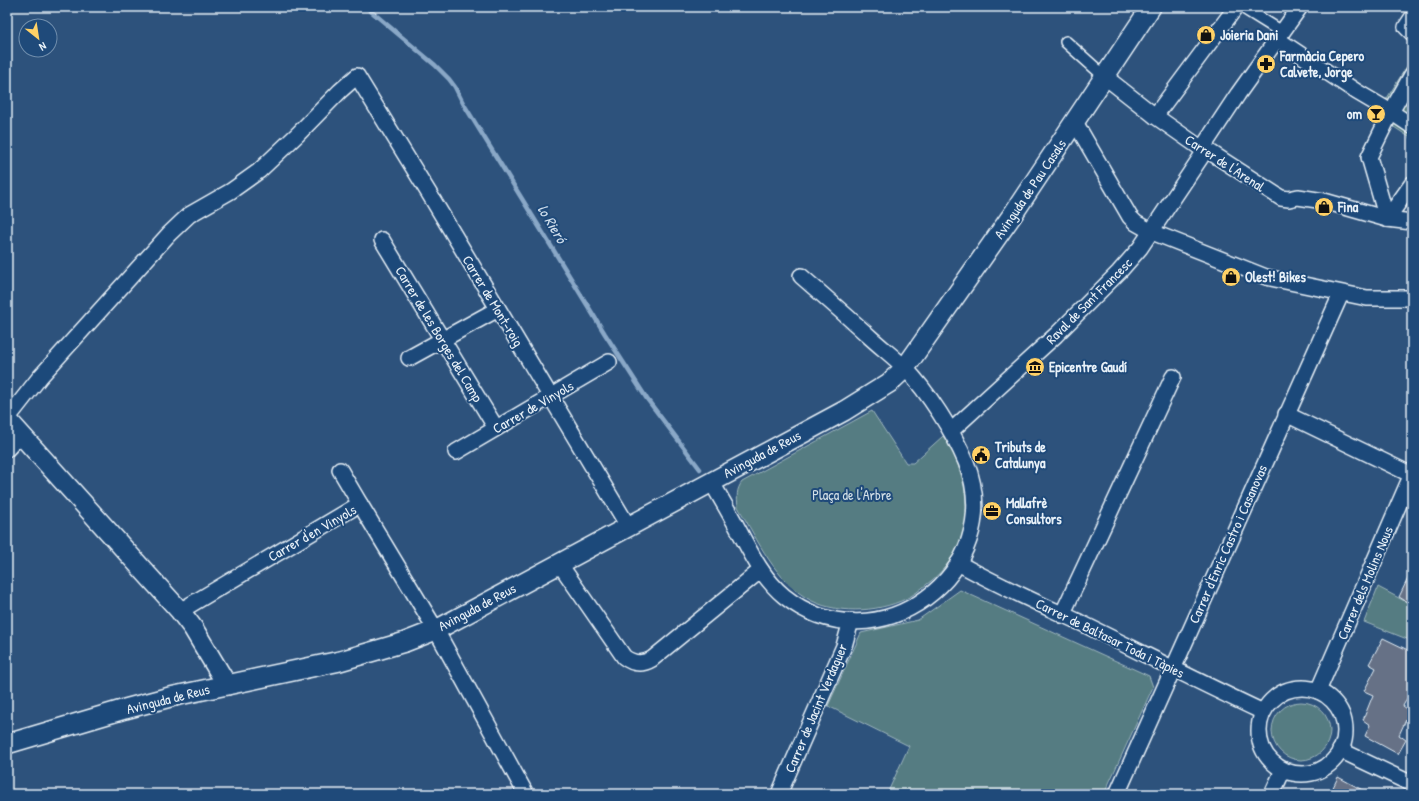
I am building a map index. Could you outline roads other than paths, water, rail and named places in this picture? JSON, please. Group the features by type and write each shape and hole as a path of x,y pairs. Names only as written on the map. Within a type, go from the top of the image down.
{"street":[{"name":"Avinguda de Pau Casals","path":"905,368 989,249 1151,7"},
{"path":"1156,116 1236,7"},
{"path":"1242,7 1357,92 1412,126"},
{"path":"1280,36 1300,7"},
{"path":"1412,18 1406,27 1412,33"},
{"name":"Raval de Sant Francesc","path":"951,431 1056,335 1119,272 1140,248 1205,151 1203,147 1238,94 1280,36"},
{"name":"Carrer de l'Arenal","path":"1066,42 1104,76 1156,116 1205,151 1210,152 1281,198 1289,199 1298,197 1324,201 1387,219 1412,222"},
{"path":"1387,219 1369,157 1391,112 1412,75"},
{"name":"Carrer de Mont-roig","path":"7,419 40,377 169,234 189,215 218,200 259,171 357,76 628,526"},
{"path":"1075,122 1127,213 1136,223 1152,232 1266,277 1341,294 1378,299 1412,298"},
{"path":"1387,219 1412,184"},
{"name":"Carrer de les Borges del Camp","path":"382,240 496,428"},
{"path":"711,481 761,570 774,587 784,596 804,609 827,617 851,621 863,621 886,618 907,610 923,601 944,582 958,563 968,542 971,531 974,497 970,474 951,431 927,396 905,368 801,276"},
{"name":"Carrer d'Enric Castro i Casanovas","path":"1117,794 1341,294"},
{"path":"409,358 498,309"},
{"name":"Carrer de Vinyols","path":"456,452 609,362"},
{"name":"Avinguda de Reus","path":"7,744 125,709 340,661 405,642 436,630 844,410 889,383 905,368"},
{"path":"1062,615 1173,377"},
{"path":"1286,414 1412,475"},
{"path":"7,419 180,611 193,628 227,685"},
{"path":"7,449 21,434"},
{"path":"340,470 360,504"},
{"name":"Carrer dels Molins Nous","path":"1318,691 1412,475"},
{"name":"Carrer d'en Vinyols","path":"180,611 360,504 436,630 526,794"},
{"path":"559,563 624,657 637,663 647,662 652,659 761,570"},
{"name":"Carrer de Baltasar Toda i Tàpies","path":"958,563 982,577 1263,712"},
{"name":"Carrer de Jacint Verdaguer","path":"779,794 844,646 851,621"},
{"path":"1308,688 1318,691 1331,699 1340,711 1344,721 1344,741 1335,758 1320,770 1302,774 1283,770 1269,759 1260,745 1258,734 1259,722 1263,712 1269,703 1286,690 1308,688"},
{"path":"1340,750 1412,784"},
{"path":"1272,794 1283,770"}],"waterway":[{"name":"lo Rieró","path":"366,7 435,65 455,87 463,103 605,334 647,399 700,469"}],"place":[{"name":"Joieria Dani","path":"1206,35"},
{"name":"Farmàcia Cepero Calvete, Jorge","path":"1266,64"},
{"name":"om","path":"1376,114"},
{"name":"Fina","path":"1324,207"},
{"name":"Olest! Bikes","path":"1231,277"},
{"name":"Epicentre Gaudí","path":"1035,367"},
{"name":"Tributs de Catalunya","path":"981,455"},
{"name":"Mallafrè Consultors","path":"992,511"}],"park label":[{"name":"Plaça de l'Arbre","path":"852,495"}]}
